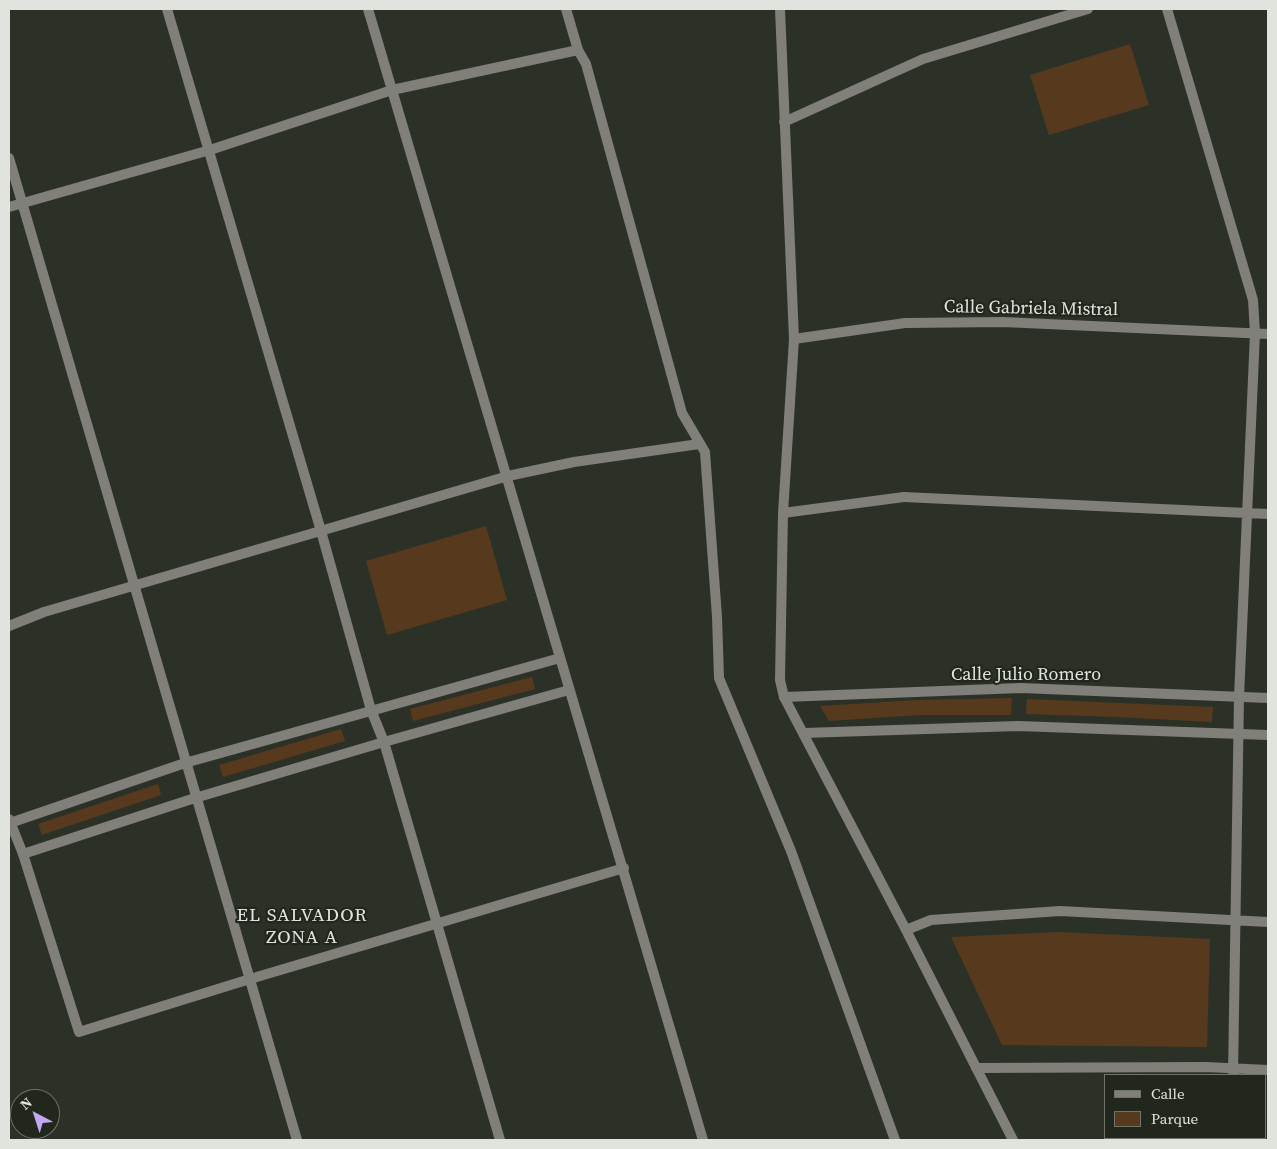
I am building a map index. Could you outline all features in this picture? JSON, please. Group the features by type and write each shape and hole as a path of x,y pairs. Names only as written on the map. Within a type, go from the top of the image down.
{"street":[{"path":"167,9 500,1140"},
{"path":"368,9 508,476 703,1140"},
{"path":"566,9 578,50 586,64 682,413 705,452 717,617 719,678 791,851 895,1140"},
{"path":"780,9 794,338 783,513 780,680 784,696 1013,1140"},
{"path":"784,122 923,59 1088,9"},
{"path":"1167,9 1253,300 1255,333 1239,697 1233,1072"},
{"path":"9,207 210,150 392,90 578,50"},
{"path":"9,158 297,1140"},
{"name":"Calle Gabriela Mistral","path":"794,338 905,323 944,322 1003,322 1268,334"},
{"path":"9,626 44,612 508,476 574,462 699,444"},
{"path":"783,513 904,497 1268,514"},
{"path":"560,658 185,763 9,821 22,854 79,1032 624,868"},
{"name":"Calle Julio Romero","path":"784,696 1021,688 1268,698"},
{"path":"22,854 196,798 384,742 570,690"},
{"path":"804,733 1018,726 1268,735"},
{"path":"906,930 931,920 1060,911 1268,922"},
{"path":"976,1068 1206,1067 1233,1072 1268,1070"}],"green space":[{"path":"1130,44 1149,105 1049,135 1030,75"},
{"path":"486,526 507,600 387,635 366,561"},
{"path":"532,677 535,689 413,721 410,709"},
{"path":"1012,698 1011,715 919,715 829,721 820,706 916,700"},
{"path":"1027,699 1213,707 1212,722 1026,714"},
{"path":"341,729 345,741 223,777 219,765"},
{"path":"158,784 161,795 42,835 38,824"},
{"path":"1058,932 1210,939 1207,1047 1002,1045 951,937"}],"district":[{"name":"EL SALVADOR ZONA A","path":"302,927"}]}
